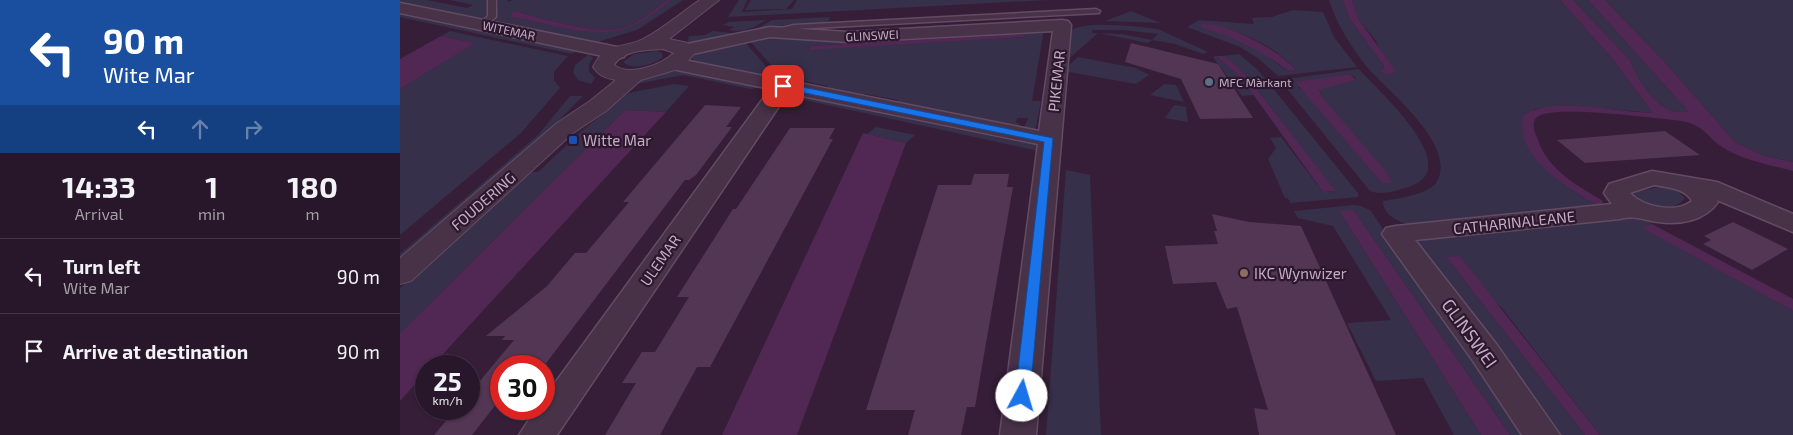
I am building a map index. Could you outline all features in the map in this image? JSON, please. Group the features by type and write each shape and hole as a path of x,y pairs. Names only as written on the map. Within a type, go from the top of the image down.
{"street":[{"path":"615,63 649,44 708,3"},
{"path":"615,63 636,74 678,53 708,3"},
{"name":"WITEMAR","path":"400,8 483,25 615,63"},
{"name":"GLINSWEI","path":"678,53 770,32 848,37 1062,25"},
{"name":"PIKEMAR","path":"1018,435 1049,140 1059,90 1062,25"},
{"path":"649,44 783,86 1049,140"},
{"name":"FOUDERING","path":"566,128 579,108 615,63"},
{"name":"FOUDERING","path":"400,274 566,128 606,100 636,74"},
{"name":"ULEMAR","path":"537,435 783,86"},
{"path":"1652,178 1661,178 1693,188 1700,192 1705,202 1703,206 1682,214 1659,216 1631,207 1623,202 1617,193 1618,189 1629,184 1652,178"},
{"path":"1693,188 1708,186 1793,224"},
{"name":"CATHARINALEANE","path":"1396,234 1620,211 1631,207"},
{"name":"GLINSWEI","path":"1396,234 1486,353 1542,435"}],"lane":[{"path":"483,25 492,17 492,0"},
{"path":"770,32 794,27 1096,11"}],"shaded area":[{"path":"400,0 427,0 467,8 473,5 449,0 488,0 487,19 400,3"},
{"path":"498,0 508,0 507,2 514,0 667,0 636,22 614,29 587,28 516,11 512,17 583,31 607,32 634,25 671,0 683,0 637,30 594,43 496,22"},
{"path":"667,0 671,0 637,24 603,32 572,30 511,17 512,12 516,11 587,28 614,29 636,22"},
{"path":"739,0 747,0 742,12 792,9 797,0 1048,0 728,17"},
{"path":"751,0 794,0 786,9 745,10"},
{"path":"1329,0 1343,0 1349,18 1384,66 1383,70 1379,71 1389,75 1376,41 1358,18 1352,0 1560,0 1613,60 1653,113 1576,106 1534,109 1526,141 1533,153 1558,180 1601,207 1413,226 1398,221 1386,211 1383,201 1412,195 1432,187 1436,183 1441,168 1438,152 1430,136 1418,120 1360,58 1340,26"},
{"path":"1343,0 1352,0 1358,18 1396,72 1389,75 1378,71 1383,70 1384,66 1349,18"},
{"path":"1560,0 1573,0 1630,60 1645,87 1660,104 1678,112 1688,111 1588,0 1605,0 1664,61 1735,142 1765,156 1793,162 1793,171 1756,162 1730,152 1691,123 1630,115 1561,112 1545,114 1536,118 1534,123 1535,132 1543,151 1556,169 1603,201 1601,207 1560,182 1535,158 1526,145 1522,130 1524,115 1537,109 1552,106 1587,106 1653,113 1613,60"},
{"path":"1573,0 1588,0 1688,111 1678,112 1660,104 1645,87 1630,60"},
{"path":"1605,0 1793,0 1793,162 1765,156 1735,142 1664,61"},
{"path":"1293,10 1323,12 1334,37 1357,67 1278,76 1259,59 1240,47 1187,27 1199,20 1254,24 1252,18 1272,17","holes":["1205,24 1242,34 1266,46 1296,70 1288,71 1258,50"]},
{"path":"1131,11 1133,12 1161,23 1105,21"},
{"path":"400,12 578,50 572,54 400,17"},
{"path":"830,17 828,22 790,24 751,32 772,20"},
{"path":"766,20 740,31 729,30 734,27 723,25 729,22"},
{"path":"1202,24 1225,28 1253,39 1288,62 1296,70 1288,71 1248,46 1203,28 1200,26"},
{"path":"1091,25 1133,26 1158,29 1208,52 1203,54 1175,44 1152,40 1158,34 1123,30 1092,30 1092,33 1098,33 1065,62 1068,32"},
{"path":"1044,29 1032,101 1041,101 1035,132 1023,130 1028,118 1017,118 1016,123 1019,123 1017,129 893,104 898,100 865,94 860,97 823,90 828,86 798,80 792,83 780,81 791,77 781,76 749,40 764,37","holes":["1024,34 1025,37 808,49 810,46"]},
{"path":"450,31 568,56 554,72 554,80 560,88 521,133 400,235 400,89 474,43 441,36"},
{"path":"713,31 740,34 700,43 689,43 689,36 705,35"},
{"path":"1099,33 1122,34 1152,40 1148,43"},
{"path":"1024,34 1025,37 808,50 810,46"},
{"path":"441,36 475,43 400,89 400,59"},
{"path":"744,41 777,79 696,63 692,59 696,54 708,48"},
{"path":"657,51 662,53 662,58 648,65 637,67 623,62 634,54"},
{"path":"589,54 593,58 589,64 589,71 595,78 591,84 578,80 573,73 575,65"},
{"path":"1239,54 1258,70 1358,193 1358,197 1290,203 1288,198 1285,198 1268,159 1276,148 1270,138 1281,137 1323,192 1335,191 1248,78 1223,56"},
{"path":"1216,56 1242,79 1254,95 1242,96 1213,57"},
{"path":"1216,56 1223,56 1231,61 1248,78 1336,191 1323,192 1242,79"},
{"path":"1078,57 1136,68 1149,75 1136,84 1063,71"},
{"path":"1359,69 1397,109 1412,128 1423,146 1428,162 1425,176 1411,186 1396,191 1380,193 1370,191 1284,85 1285,80","holes":["1350,74 1356,80 1319,89 1323,98 1382,183 1307,94 1298,87"]},
{"path":"680,71 759,87 751,89 683,75 631,85 661,73"},
{"path":"1350,74 1356,80 1319,90 1323,98 1384,169 1392,183 1382,183 1295,82"},
{"path":"674,84 689,86 666,112 625,110 400,333 400,288 528,172 538,172 583,130 629,93"},
{"path":"1164,84 1176,85 1184,102 1150,95"},
{"path":"791,92 803,93 799,96 1019,142 1022,139 1038,143 1039,151 786,96"},
{"path":"570,96 583,96 536,143 400,260 400,254 538,135"},
{"path":"1174,105 1186,107 1188,122 1165,118"},
{"path":"625,110 666,112 442,355 415,355 415,384 400,401 400,333"},
{"path":"876,127 915,135 906,143 867,134"},
{"path":"863,133 906,143 797,435 722,435"},
{"path":"1066,170 1090,175 1101,435 1046,435"},
{"path":"1659,187 1676,190 1685,198 1673,206 1659,208 1632,198 1636,192"},
{"path":"1354,205 1370,210 1527,435 1510,435 1355,212 1339,211 1481,435 1454,435 1423,378 1376,381 1347,323 1391,320 1333,226 1298,218 1294,211"},
{"path":"1353,210 1510,435 1481,435 1339,211"},
{"path":"1636,215 1652,224 1643,228 1793,311 1793,435 1600,435 1502,308 1446,257 1585,435 1554,435 1415,247 1422,237"},
{"path":"1652,224 1793,299 1793,311 1642,228"},
{"path":"1460,256 1600,435 1585,435 1446,257"}],"building":[{"path":"1131,43 1218,64 1253,118 1200,119 1181,79 1125,62"},
{"path":"705,105 741,107 726,127 732,127 696,175 689,180 685,180 552,355 502,355 514,340 502,340 505,336 486,336 547,286 575,253 586,253 629,202 623,202"},
{"path":"790,128 835,128 829,139 833,139 710,367 697,367 660,435 605,435 636,383 622,383 642,352 655,352 689,297 677,297 733,209 736,209"},
{"path":"1665,131 1700,155 1585,163 1557,140"},
{"path":"974,174 1009,174 1007,187 1013,187 975,407 967,407 961,435 908,435 915,410 866,410 938,185 971,185"},
{"path":"1212,214 1249,222 1301,226 1396,435 1259,435 1254,408 1268,410 1237,307 1227,309 1216,282 1173,284 1165,246 1218,244 1214,231 1217,231"},
{"path":"1733,222 1788,249 1752,270 1703,244 1711,240 1704,236"},
{"path":"490,369 490,412 472,435 434,435 447,420 480,420 480,381"}],"place":[{"name":"MFC Màrkant","path":"1209,82"},
{"name":"Witte Mar","path":"573,140"},
{"name":"IKC Wynwizer","path":"1244,273"}],"route":[{"path":"783,86 1049,140 1049,156 1022,396"}]}
